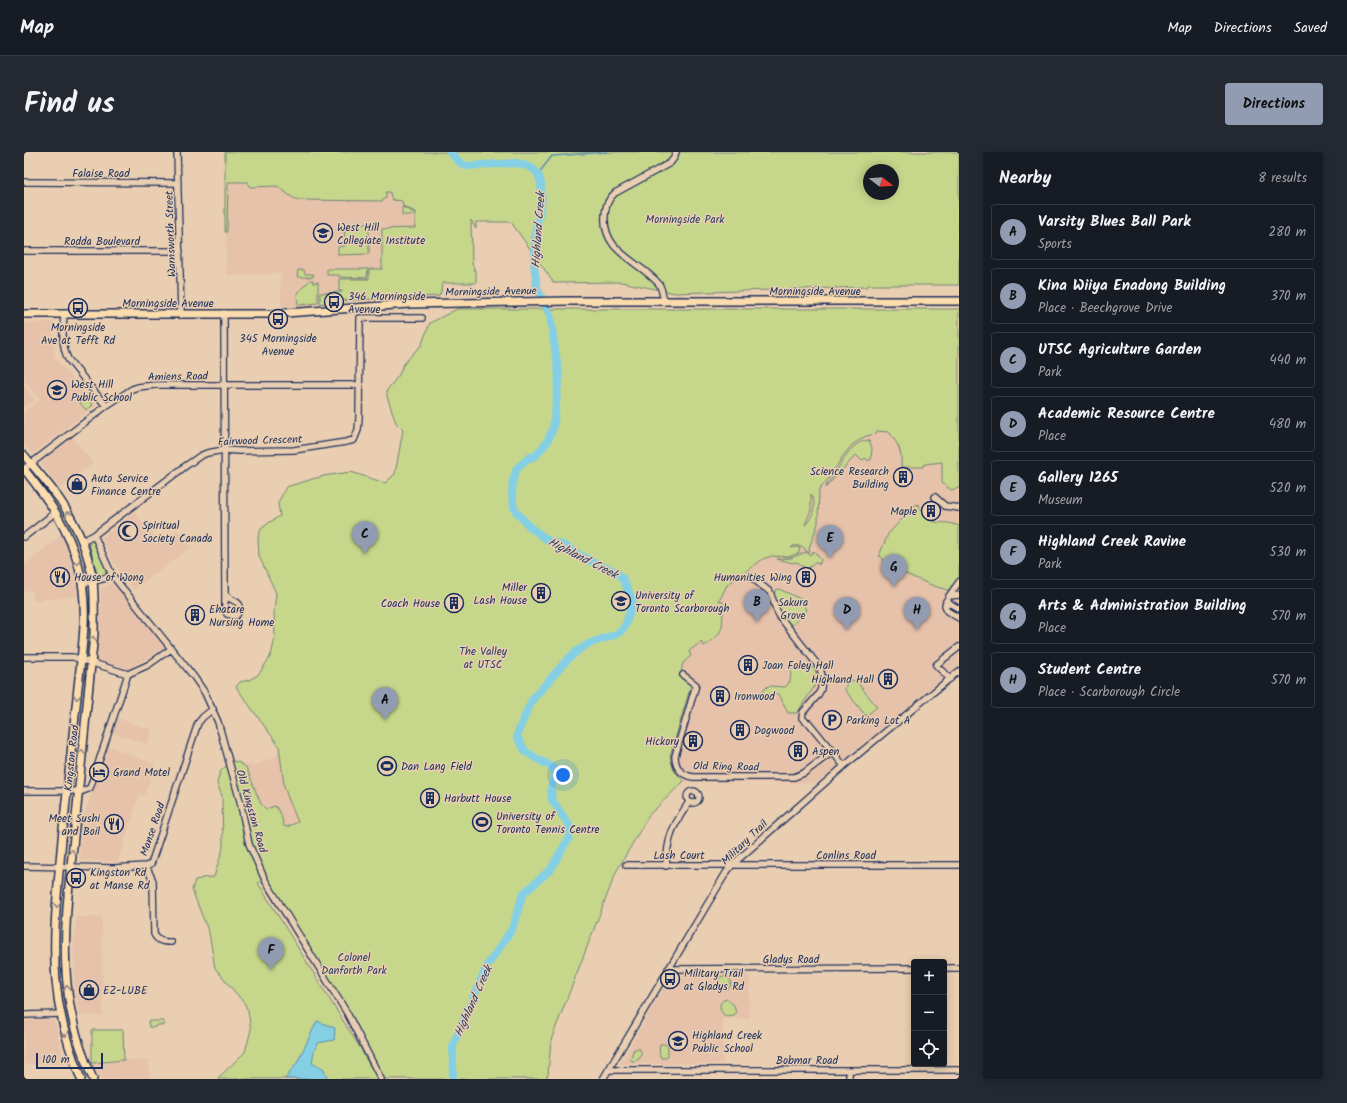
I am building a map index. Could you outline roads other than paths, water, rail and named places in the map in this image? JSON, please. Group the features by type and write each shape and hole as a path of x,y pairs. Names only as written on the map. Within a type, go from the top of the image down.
{"main road":[{"name":"Morningside Avenue","path":"24,314 272,314 402,305 568,301 959,301"},
{"name":"Kingston Road","path":"24,455 61,501 70,517 82,542 93,581 94,608 91,662 67,898 64,943 67,991 73,1021 86,1065 92,1079"},
{"name":"Kingston Road","path":"24,469 56,512 70,540 79,568 85,610 60,866 54,959 61,1014 68,1042 81,1079"}],"street":[{"name":"Warnsworth Street","path":"177,152 181,315"},
{"path":"664,302 662,291 658,284 620,252 609,239 605,227 606,205 611,197 620,190 668,165 674,158 676,152"},
{"name":"Falaise Road","path":"24,182 178,183"},
{"name":"Rodda Boulevard","path":"24,251 180,251"},
{"path":"224,313 226,595"},
{"path":"64,314 63,345 65,353 68,359 106,406"},
{"name":"Fairwood Crescent","path":"94,535 200,456 212,451 294,450 354,440 358,430 360,318 422,318"},
{"name":"Amiens Road","path":"24,469 106,406 132,389 138,387 359,385"},
{"path":"935,497 946,506 959,508"},
{"path":"24,537 56,512"},
{"path":"82,542 94,535"},
{"name":"Old Kingston Road","path":"94,535 112,575 199,683 213,709 240,801 249,844 255,859 265,880 347,1013 381,1079"},
{"path":"82,584 112,575"},
{"path":"751,577 770,592 781,618 820,668 822,682 821,689 818,695 803,712 808,719 807,722 844,766"},
{"path":"959,582 945,605 947,611 959,618"},
{"path":"948,598 959,595"},
{"path":"948,598 959,608"},
{"path":"950,679 936,665 959,648"},
{"path":"24,657 71,657 128,674 148,665 171,649"},
{"name":"Military Trail","path":"603,1079 732,865 844,766 959,671"},
{"path":"24,791 79,791 86,790 92,785 128,674"},
{"name":"Old Ring Road","path":"683,675 696,685 675,757 678,768 686,775 693,777 793,777 804,773 832,752"},
{"name":"Manse Road","path":"24,866 114,868 146,866 150,864 198,723 213,709"},
{"path":"666,866 667,847 671,832 689,802"},
{"name":"Lash Court","path":"626,865 732,865"},
{"name":"Conlins Road","path":"732,865 959,865"},
{"path":"146,866 153,881 154,934 160,941 171,942"},
{"name":"Gladys Road","path":"668,969 911,968"},
{"path":"947,968 959,968"},
{"path":"24,1015 61,1014"},
{"name":"Bobmar Road","path":"608,1070 959,1070"},
{"path":"849,1070 849,1079"}],"water":[{"path":"317,1021 335,1028 334,1040 318,1043 314,1051 312,1063 323,1069 328,1079 285,1079 297,1063"}],"waterway":[{"name":"Highland Creek","path":"450,152 465,166 517,163 525,165 533,169 538,174 541,183 542,200 535,234 534,263 537,288 550,315 559,376 553,429 547,442 539,452 534,457 530,457 517,468 513,480 512,494 514,508 531,528 549,541 563,545 596,564 612,570 622,577 633,601 626,624 622,630 617,634 588,644 566,661 532,700 519,729 517,737 526,752 553,768 556,774 551,788 552,800 569,825 569,838 551,869 523,894 512,929 487,966 455,1040 453,1047 453,1079"},
{"path":"538,174 552,156 607,152"}],"place":[{"name":"West Hill Collegiate Institute","path":"323,233"},
{"name":"346 Morningside Avenue","path":"334,302"},
{"name":"Morningside Ave at Tefft Rd","path":"78,308"},
{"name":"345 Morningside Avenue","path":"278,319"},
{"name":"West Hill Public School","path":"57,390"},
{"name":"Science Research Building","path":"903,477"},
{"name":"Auto Service Finance Centre","path":"77,484"},
{"name":"Maple","path":"931,511"},
{"name":"Spiritual Society Canada","path":"128,531"},
{"name":"UTSC Agriculture Garden","path":"365,554"},
{"name":"Gallery 1265","path":"830,558"},
{"name":"House of Wong","path":"60,577"},
{"name":"Humanities Wing","path":"806,577"},
{"name":"Arts & Administration Building","path":"894,587"},
{"name":"Miller Lash House","path":"541,593"},
{"name":"University of Toronto Scarborough","path":"621,601"},
{"name":"Coach House","path":"454,603"},
{"name":"Ehatare Nursing Home","path":"195,615"},
{"name":"Kina Wiiya Enadong Building","path":"757,622"},
{"name":"Academic Resource Centre","path":"847,630"},
{"name":"Student Centre","path":"917,630"},
{"name":"Joan Foley Hall","path":"748,665"},
{"name":"Highland Hall","path":"888,679"},
{"name":"Ironwood","path":"720,696"},
{"name":"Varsity Blues Ball Park","path":"385,720"},
{"name":"Parking Lot A","path":"832,720"},
{"name":"Dogwood","path":"740,730"},
{"name":"Hickory","path":"693,741"},
{"name":"Aspen","path":"798,751"},
{"name":"Dan Lang Field","path":"387,766"},
{"name":"Grand Motel","path":"99,772"},
{"name":"Harbutt House","path":"430,798"},
{"name":"University of Toronto Tennis Centre","path":"482,822"},
{"name":"Meet Sushi and Boil","path":"114,824"},
{"name":"Kingston Rd at Manse Rd","path":"76,878"},
{"name":"Highland Creek Ravine","path":"271,970"},
{"name":"Military Trail at Gladys Rd","path":"670,979"},
{"name":"EZ-LUBE","path":"89,990"},
{"name":"Highland Creek Public School","path":"678,1041"}],"park label":[{"name":"Morningside Park","path":"685,219"},
{"name":"Sakura Grove","path":"793,608"},
{"name":"The Valley at UTSC","path":"483,657"},
{"name":"Colonel Danforth Park","path":"354,963"}]}
